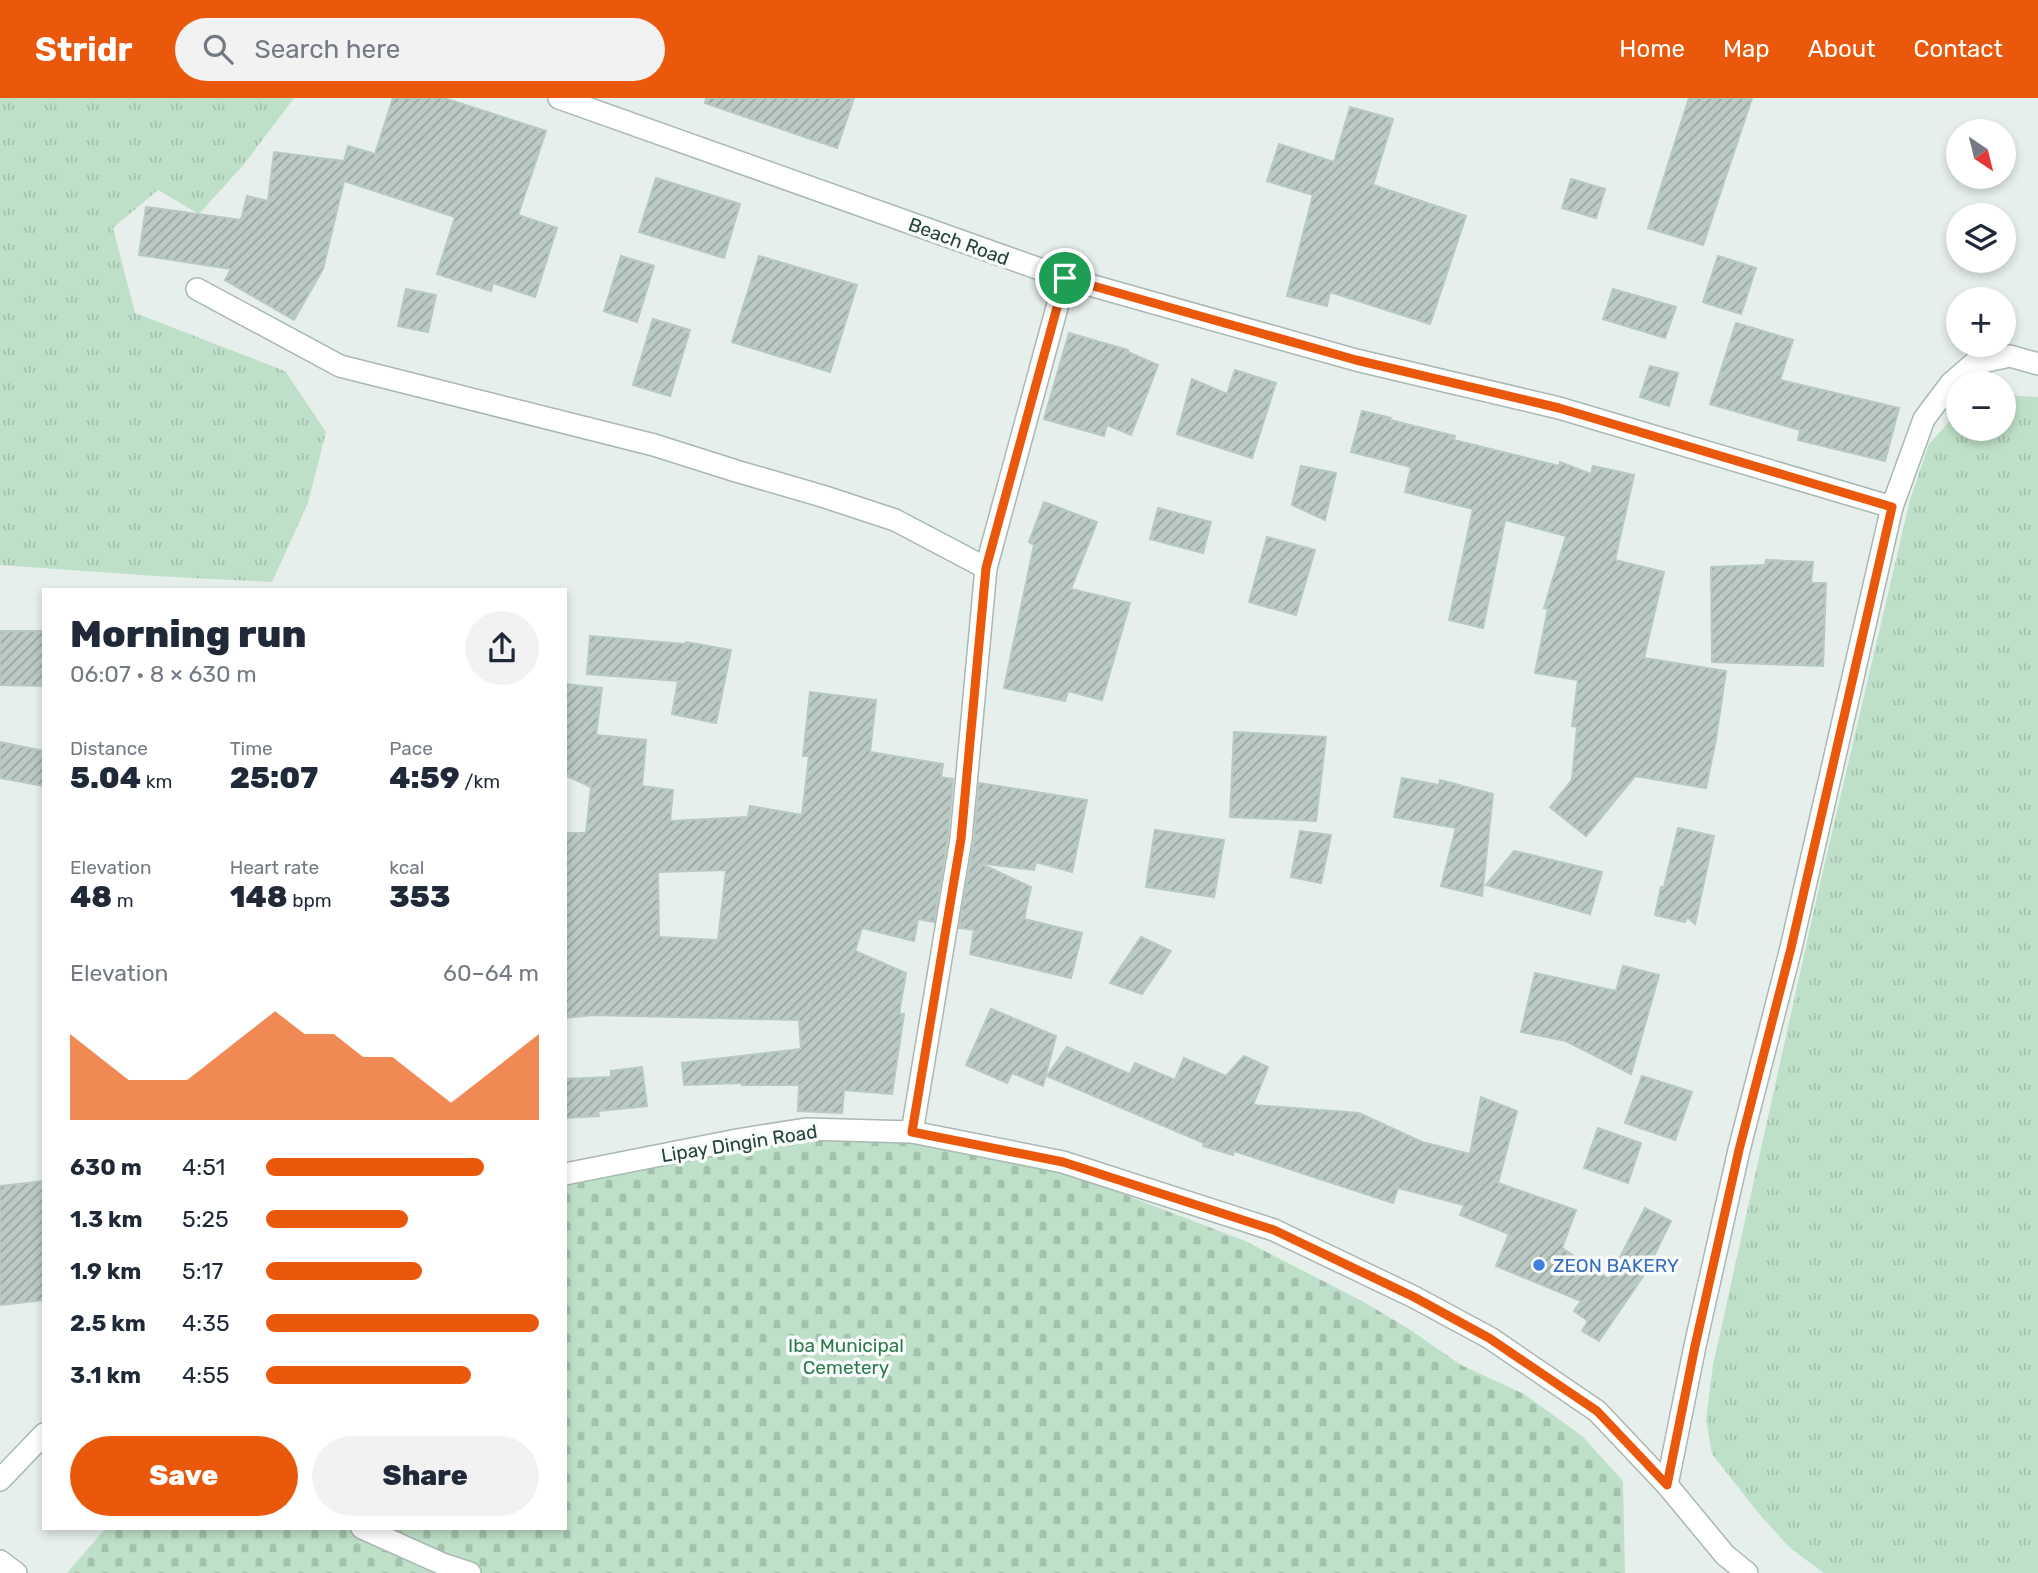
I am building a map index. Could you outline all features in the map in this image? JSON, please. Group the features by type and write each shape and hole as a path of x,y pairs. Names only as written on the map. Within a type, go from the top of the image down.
{"street":[{"name":"Beach Road","path":"559,98 1065,278 1356,360 1559,408 1892,507"},
{"path":"912,1132 961,839 986,568 1065,278"},
{"path":"197,289 340,366 654,445 822,496 895,520 986,568"},
{"path":"1667,1485 1739,1150 1791,948 1892,507 1924,419 1951,383 1973,364 2010,356 2038,364"},
{"name":"Lipay Dingin Road","path":"567,1174 806,1129 912,1132 1063,1162 1274,1230 1414,1297 1489,1338 1597,1411 1667,1485 1725,1555 1747,1573"},
{"path":"0,1480 42,1436"},
{"path":"366,1530 442,1569 470,1573"},
{"path":"0,1561 16,1573"}],"green space":[{"path":"0,98 294,98 245,163 199,214 158,190 113,228 135,313 285,371 326,432 308,503 272,582 0,565"},
{"path":"2016,396 2038,397 2038,1573 1824,1573 1790,1548 1712,1454 1706,1419 1713,1365 1818,892 1910,500 1929,444 1946,425 1946,441 2016,441"},
{"name":"Iba Municipal Cemetery","path":"811,1139 916,1141 1063,1171 1245,1241 1362,1301 1461,1365 1524,1394 1582,1436 1623,1481 1625,1573 67,1573 104,1530 567,1530 567,1186"}],"building":[{"path":"393,98 444,98 546,131 518,215 557,228 535,297 493,283 491,291 437,274 455,217 344,181 323,269 294,320 225,280 231,269 139,255 146,207 241,220 247,196 268,201 274,152 344,161 348,146 375,154"},
{"path":"706,98 854,98 837,148 705,103"},
{"path":"1689,98 1752,98 1703,245 1648,228"},
{"path":"1350,107 1393,119 1373,185 1466,216 1430,324 1330,292 1327,306 1287,296 1313,195 1267,181 1279,144 1334,162"},
{"path":"656,178 740,204 724,258 639,232"},
{"path":"1571,179 1605,189 1596,218 1562,208"},
{"path":"621,256 654,266 637,322 604,311"},
{"path":"759,256 857,285 830,372 732,342"},
{"path":"1718,256 1756,268 1741,314 1703,302"},
{"path":"406,289 436,295 428,332 398,326"},
{"path":"1613,289 1676,307 1665,338 1603,319"},
{"path":"653,319 690,330 670,396 633,385"},
{"path":"1736,323 1793,340 1780,380 1899,408 1885,461 1798,440 1800,430 1710,404"},
{"path":"1069,333 1128,350 1158,365 1131,435 1107,425 1104,436 1044,419"},
{"path":"1650,366 1678,373 1669,406 1640,397"},
{"path":"1235,370 1276,383 1252,458 1177,434 1192,379 1227,394"},
{"path":"1362,411 1455,436 1454,440 1559,466 1560,462 1591,474 1593,466 1634,475 1615,560 1664,572 1644,658 1726,671 1706,788 1635,776 1586,836 1550,807 1572,780 1577,727 1572,726 1578,680 1535,673 1548,609 1544,608 1566,536 1505,520 1483,628 1449,620 1473,509 1405,492 1411,467 1351,452"},
{"path":"1301,466 1336,473 1325,520 1292,505"},
{"path":"1044,502 1097,522 1071,589 1130,603 1102,700 1068,691 1065,701 1004,688 1034,545 1029,542"},
{"path":"1158,508 1211,522 1203,553 1150,539"},
{"path":"1267,537 1315,550 1296,615 1249,602"},
{"path":"1766,560 1813,562 1811,583 1826,583 1823,666 1712,662 1711,567 1765,565"},
{"path":"0,631 42,631 42,686 0,685"},
{"path":"590,636 686,642 731,650 716,723 672,714 678,681 587,674"},
{"path":"567,684 602,688 596,735 646,740 642,786 673,790 670,821 748,817 750,806 802,815 809,756 803,756 810,692 876,700 870,752 943,764 941,777 953,779 948,837 934,922 918,919 914,941 862,928 855,951 906,973 899,1014 904,1014 892,1094 844,1090 842,1113 798,1111 799,1085 684,1085 682,1063 801,1049 799,1020 593,1015 567,1018 567,833 586,833 591,787 567,776","holes":["726,870 718,940 659,937 658,872"]},
{"path":"1234,732 1326,737 1316,821 1230,817"},
{"path":"0,742 42,751 42,786 0,778"},
{"path":"1402,778 1439,785 1440,780 1493,794 1482,896 1441,886 1456,828 1394,817"},
{"path":"979,783 1087,800 1072,872 1036,862 1034,870 979,863 1031,887 1024,919 1082,933 1071,978 970,954 974,930 959,928 974,841"},
{"path":"1678,828 1714,836 1695,924 1687,917 1685,922 1655,915"},
{"path":"1155,830 1224,840 1214,897 1146,887"},
{"path":"1300,831 1331,835 1321,883 1291,877"},
{"path":"1514,851 1602,872 1590,914 1486,885"},
{"path":"1141,937 1171,951 1142,994 1110,983"},
{"path":"1623,966 1659,975 1631,1074 1566,1041 1521,1032 1535,973 1616,991"},
{"path":"991,1009 1056,1036 1043,1086 1012,1073 1007,1083 966,1065"},
{"path":"1067,1047 1130,1074 1135,1063 1175,1080 1184,1058 1226,1076 1244,1056 1268,1067 1253,1105 1359,1113 1422,1142 1470,1154 1481,1097 1517,1111 1498,1183 1576,1210 1562,1248 1609,1279 1645,1208 1671,1221 1646,1272 1599,1341 1582,1331 1588,1321 1574,1311 1581,1301 1496,1266 1509,1234 1460,1215 1464,1205 1398,1188 1393,1203 1234,1151 1233,1155 1203,1146 1204,1143 1047,1076"},
{"path":"642,1067 647,1106 598,1111 599,1116 567,1118 567,1079 611,1077 611,1071"},
{"path":"1642,1076 1692,1092 1675,1140 1625,1123"},
{"path":"1598,1128 1641,1143 1628,1183 1584,1168"},
{"path":"42,1181 42,1300 0,1305 0,1186"}],"place":[{"name":"ZEON BAKERY","path":"1539,1265"}],"route":[{"path":"1065,278 1356,360 1559,408 1892,507 1791,948 1739,1150 1667,1485 1597,1411 1489,1338 1414,1297 1274,1230 1063,1162 912,1132 961,839 986,568 1065,278"}]}
